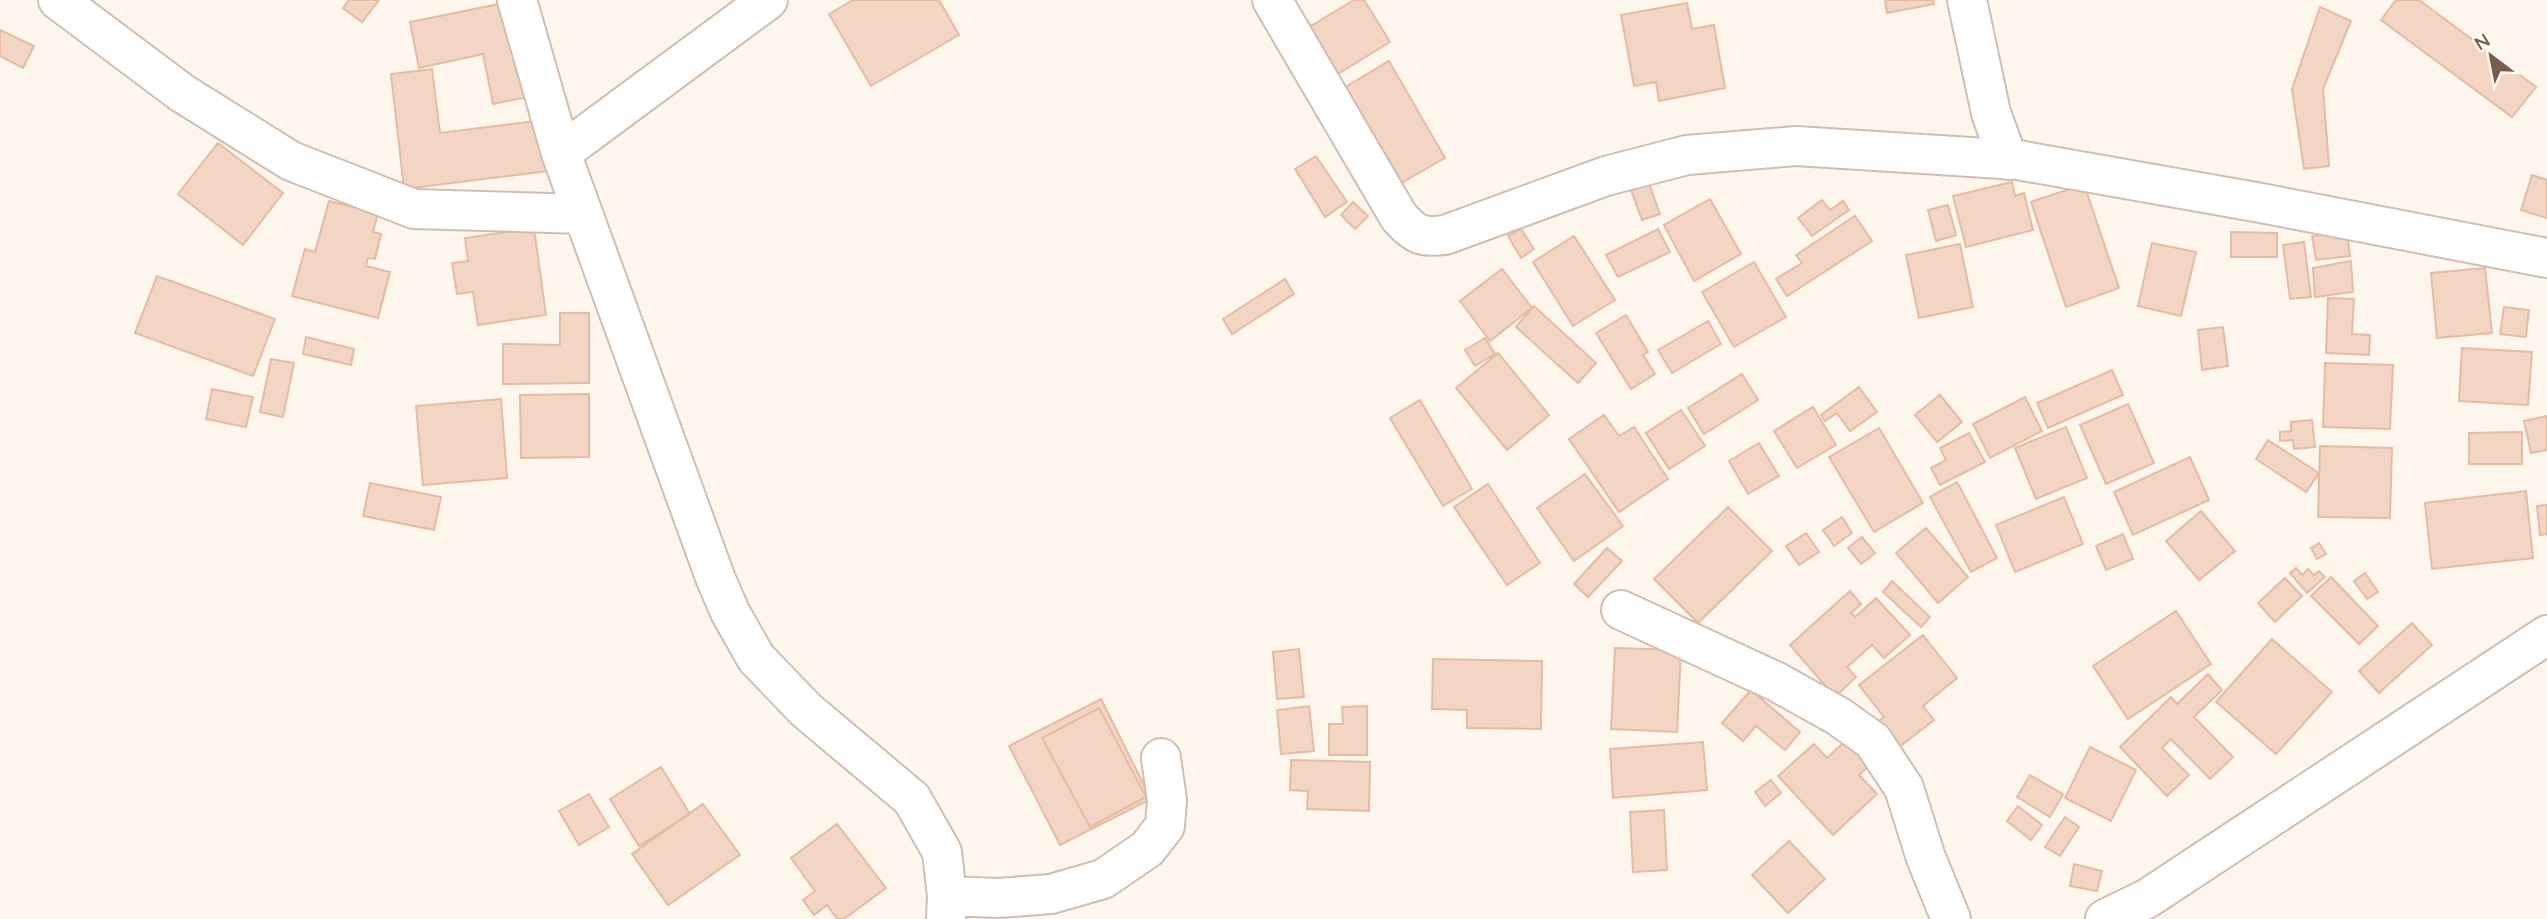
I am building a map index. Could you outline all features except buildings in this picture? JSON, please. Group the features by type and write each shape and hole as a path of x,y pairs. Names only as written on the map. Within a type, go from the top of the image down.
{"street":[{"path":"58,0 182,93 302,166 414,209 583,214"},
{"path":"517,0 561,153 730,612 756,658 806,710 912,799 942,852 947,908 998,898 1051,894 1103,879 1147,849 1165,826 1167,800 1161,758"},
{"path":"561,153 768,0"},
{"path":"1272,0 1399,217 1416,234 1430,237 1446,236 1606,176 1687,155 1796,146 2008,160 2261,203 2547,258"},
{"path":"1967,0 1991,113 2008,160"},
{"path":"1620,610 1777,682 1838,716 1872,741 1904,788 1926,858 1951,919"},
{"path":"2105,919 2148,898 2547,635"}]}
